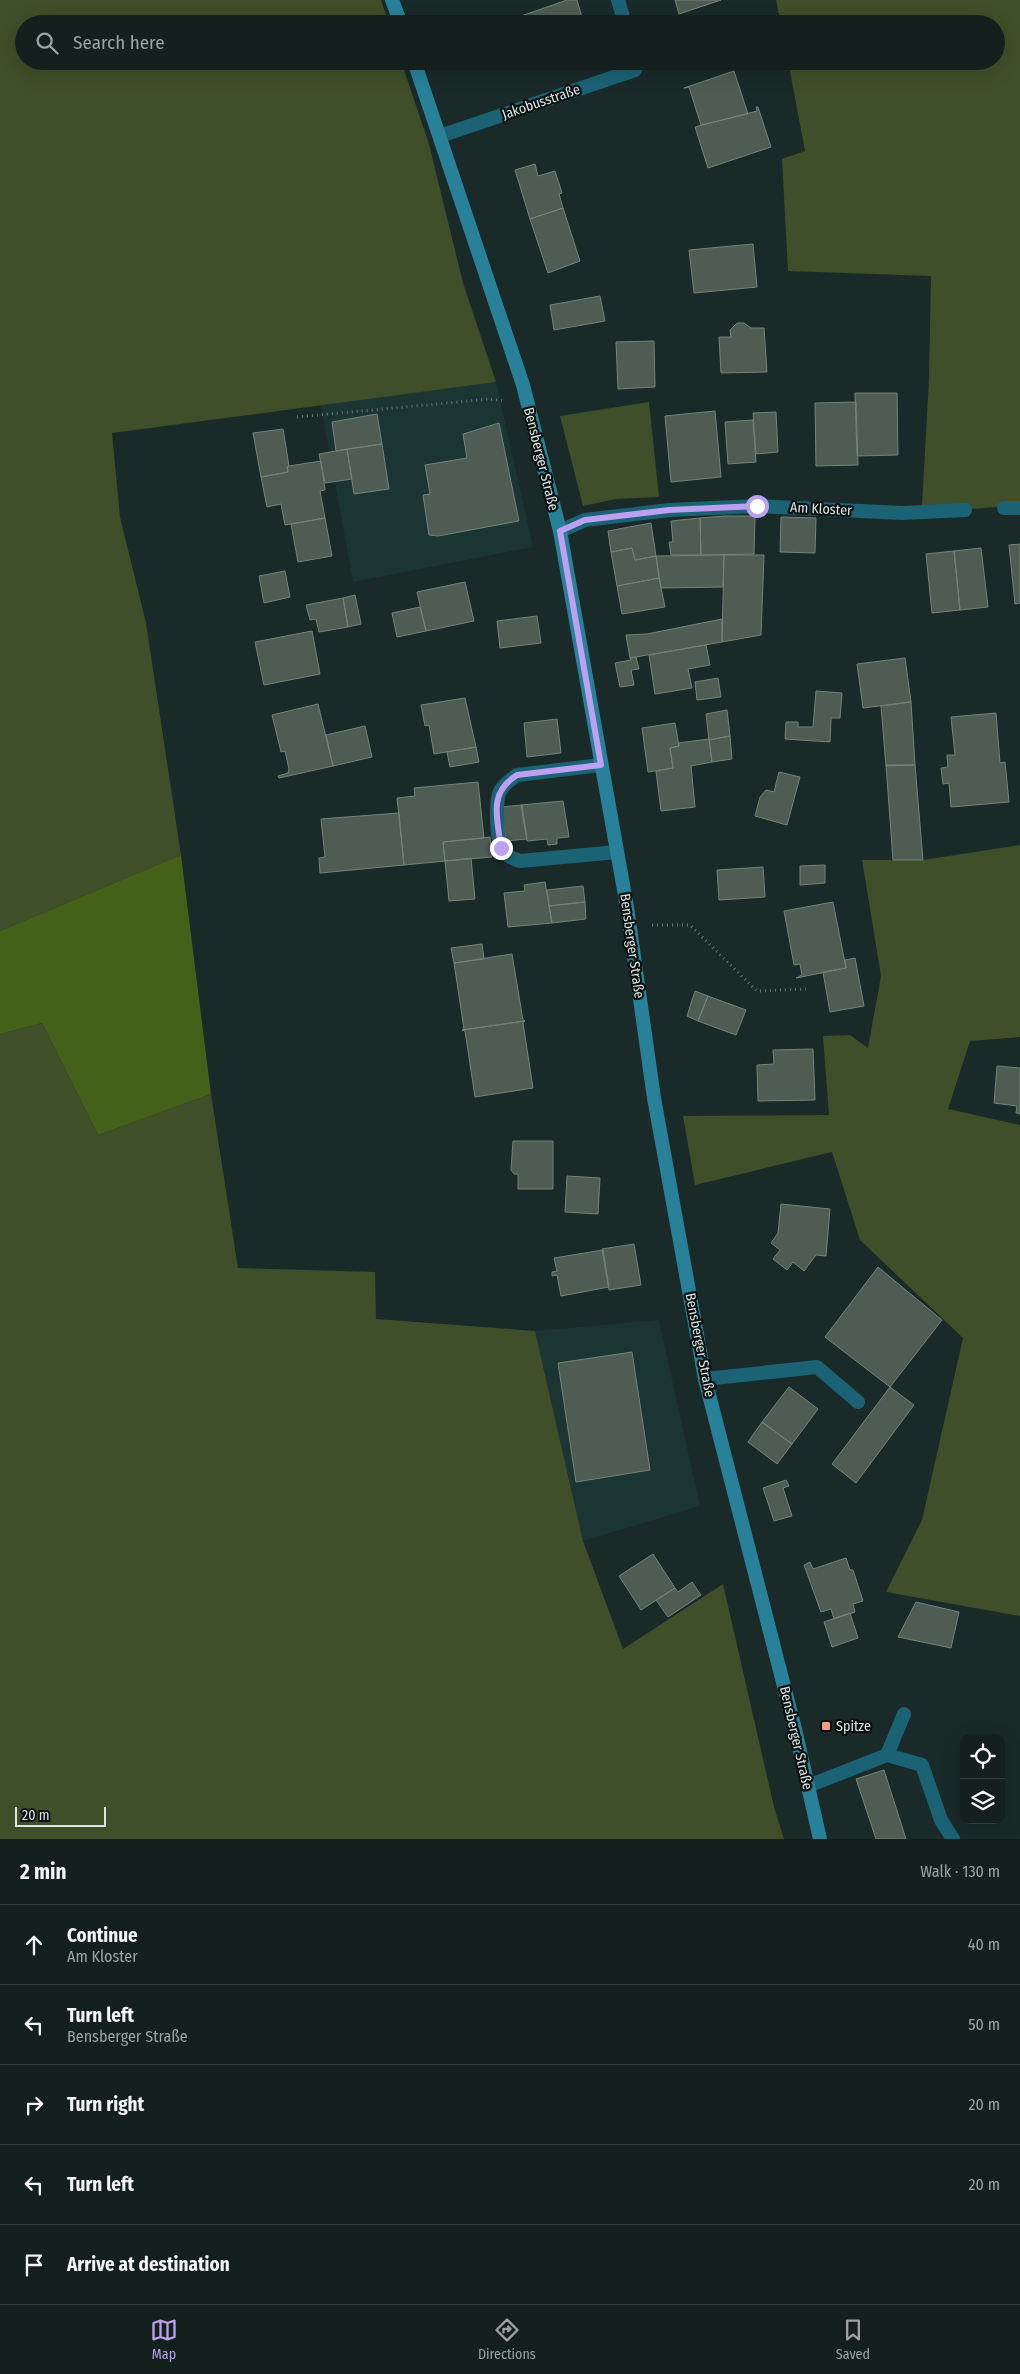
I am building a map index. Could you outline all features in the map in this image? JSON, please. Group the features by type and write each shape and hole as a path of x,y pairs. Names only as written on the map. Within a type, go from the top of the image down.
{"main road":[{"path":"392,0 397,15"},
{"name":"Bensberger Straße","path":"417,70 528,404 560,531 617,852 654,1098 705,1380 795,1729 820,1839"}],"street":[{"path":"618,0 622,15"},
{"name":"Jakobusstraße","path":"440,136 635,70"},
{"name":"Am Kloster","path":"560,531 585,520 669,510 757,506 902,513 965,510"},
{"path":"1004,508 1020,508"},
{"path":"601,765 517,775 508,781 501,790 496,804 501,848 511,858 520,861 617,852"},
{"path":"705,1380 817,1367 858,1402"},
{"path":"887,1755 904,1714"},
{"path":"808,1786 887,1755 922,1765 941,1820 954,1839"}],"path":[{"path":"297,417 490,399 528,404"},
{"path":"629,925 690,925 757,991 807,989"}],"shaded area":[{"path":"496,382 533,547 353,582 321,405"},
{"path":"659,1320 700,1506 583,1541 535,1331"}],"green space":[{"path":"0,0 381,0 386,15 15,15 15,70 404,70 429,144 463,283 496,382 112,433 120,517 146,623 181,855 0,931"},
{"path":"776,0 1020,0 1020,505 971,509 922,505 929,379 931,276 788,271 782,159 805,151 790,70 1005,70 1005,15 779,15"},
{"path":"649,402 659,497 616,499 583,506 560,416"},
{"path":"1020,845 1020,1037 970,1041 948,1109 1020,1125 1020,1616 886,1592 922,1520 963,1338 860,1240 832,1152 695,1185 683,1116 829,1115 823,1036 850,1035 868,1048 881,976 862,860 923,860"},
{"path":"181,855 211,1094 98,1135 42,1023 0,1034 0,931"},
{"path":"42,1023 98,1135 211,1094 238,1268 375,1272 376,1319 535,1331 583,1541 623,1649 723,1584 774,1807 784,1839 0,1839 0,1034"}],"building":[{"path":"567,0 577,0 581,15 524,15"},
{"path":"675,0 721,0 679,14"},
{"path":"734,71 748,114 701,125 689,87 684,88"},
{"path":"756,107 758,107 771,147 708,168 695,127 757,111"},
{"path":"535,164 538,176 555,171 562,193 559,194 563,208 530,219 515,170"},
{"path":"563,208 580,261 548,273 530,219"},
{"path":"753,244 757,287 694,293 689,250"},
{"path":"600,296 605,321 554,330 550,305"},
{"path":"737,323 744,323 751,328 764,328 767,372 721,373 719,337 731,337 730,330"},
{"path":"654,341 655,387 618,389 616,342"},
{"path":"855,393 897,393 898,455 857,456"},
{"path":"856,402 858,465 816,466 815,403"},
{"path":"715,411 721,477 671,482 665,416"},
{"path":"776,412 778,452 756,454 753,413"},
{"path":"377,414 382,444 336,451 332,422"},
{"path":"753,420 756,462 728,464 725,422"},
{"path":"499,423 519,521 438,536 429,535 423,495 430,494 425,465 467,458 463,434"},
{"path":"283,429 289,466 287,467 288,472 261,477 253,433"},
{"path":"382,444 389,489 354,494 347,449"},
{"path":"347,449 352,479 325,483 319,454"},
{"path":"321,461 325,490 320,491 325,518 285,525 281,504 267,507 261,477 288,472 287,467 289,466"},
{"path":"755,516 754,554 701,555 700,518"},
{"path":"781,517 816,518 815,553 780,552"},
{"path":"325,518 332,556 298,562 291,524"},
{"path":"700,518 701,555 671,555 669,542 673,542 671,521"},
{"path":"651,523 656,556 635,560 632,548 611,552 608,531"},
{"path":"1020,544 1020,603 1015,604 1009,545"},
{"path":"632,548 635,560 656,556 659,578 617,586 611,552"},
{"path":"981,548 988,607 960,610 954,551"},
{"path":"954,551 960,610 932,613 926,554"},
{"path":"724,555 764,555 761,635 722,642"},
{"path":"724,555 723,587 661,588 656,556"},
{"path":"285,571 290,597 264,603 259,576"},
{"path":"659,578 665,607 622,614 617,586"},
{"path":"465,582 474,621 426,631 417,592"},
{"path":"355,595 361,624 348,627 343,598"},
{"path":"343,598 348,627 319,632 316,619 310,620 306,605"},
{"path":"420,607 426,631 397,637 392,613"},
{"path":"537,616 541,643 500,648 497,621"},
{"path":"722,619 722,642 630,658 626,635 647,634"},
{"path":"312,631 320,674 264,685 255,642"},
{"path":"706,645 710,665 688,669 692,688 655,694 649,655"},
{"path":"636,657 639,669 631,670 634,685 620,687 615,663 631,660 630,658"},
{"path":"905,658 911,702 863,708 857,664"},
{"path":"718,678 721,697 697,700 695,682"},
{"path":"816,691 842,693 840,718 831,718 830,742 785,739 786,722 798,722 798,727 813,727"},
{"path":"465,698 476,747 434,754 429,725 425,726 421,705"},
{"path":"911,702 915,765 886,766 881,706"},
{"path":"318,704 333,766 279,778 278,776 288,773 289,769 285,751 281,752 272,715"},
{"path":"727,710 730,736 709,740 706,714"},
{"path":"996,713 1000,763 1005,762 1009,802 951,807 949,783 943,784 941,768 948,767 947,755 955,755 951,717"},
{"path":"557,719 561,753 527,757 524,723"},
{"path":"675,723 679,746 670,748 673,768 648,772 642,728"},
{"path":"365,726 372,757 333,766 326,735"},
{"path":"730,736 732,759 712,762 709,740"},
{"path":"709,739 712,762 691,766 695,807 661,811 656,771 673,768 670,748 679,746 678,743"},
{"path":"476,747 479,762 450,767 447,752"},
{"path":"886,765 915,765 923,860 893,860"},
{"path":"779,772 800,777 787,825 755,816 760,797 766,790 774,792"},
{"path":"478,782 484,838 443,842 445,861 404,865 397,798 415,796 414,788"},
{"path":"563,801 569,837 557,838 557,844 548,845 547,839 527,841 521,805"},
{"path":"522,805 527,839 506,841 501,807"},
{"path":"399,813 404,865 320,873 319,858 325,857 321,819"},
{"path":"490,837 492,857 445,861 443,842"},
{"path":"471,858 475,899 449,901 445,861"},
{"path":"825,865 825,883 800,885 800,866"},
{"path":"763,867 765,897 719,900 717,870"},
{"path":"545,882 552,923 508,927 504,893 525,891 524,885"},
{"path":"583,886 585,902 549,906 547,890"},
{"path":"585,902 586,919 552,923 549,906"},
{"path":"833,902 846,968 796,978 802,975 800,964 794,965 784,911"},
{"path":"482,944 484,959 454,963 451,948"},
{"path":"512,954 523,1020 525,1021 462,1030 464,1029 454,963"},
{"path":"855,958 864,1006 830,1012 823,972 846,968 845,960"},
{"path":"695,991 708,996 698,1021 687,1016"},
{"path":"708,996 746,1010 736,1035 698,1021"},
{"path":"525,1021 523,1023 533,1088 475,1097 465,1031 462,1030"},
{"path":"813,1049 815,1100 758,1101 757,1065 774,1064 773,1050"},
{"path":"997,1066 1020,1068 1020,1114 1016,1113 1017,1106 994,1103"},
{"path":"513,1141 553,1141 553,1189 518,1189 518,1174 514,1174 511,1170"},
{"path":"567,1176 600,1178 598,1214 565,1212"},
{"path":"781,1204 830,1209 826,1256 816,1255 804,1271 793,1262 787,1270 773,1259 780,1250 771,1243 778,1233"},
{"path":"634,1244 641,1285 609,1290 602,1249"},
{"path":"603,1250 609,1287 561,1296 557,1275 552,1276 552,1272 557,1271 554,1258"},
{"path":"878,1267 942,1320 890,1387 825,1337"},
{"path":"632,1352 650,1470 576,1482 558,1363"},
{"path":"789,1387 818,1409 792,1444 762,1422"},
{"path":"890,1387 914,1405 856,1483 832,1464"},
{"path":"762,1422 792,1444 777,1464 748,1442"},
{"path":"786,1480 789,1486 783,1488 792,1516 774,1521 763,1488"},
{"path":"653,1554 675,1588 641,1610 619,1576"},
{"path":"846,1558 850,1570 853,1570 863,1601 853,1604 855,1612 834,1619 831,1609 821,1612 804,1565 810,1562 813,1569"},
{"path":"692,1582 701,1595 668,1617 656,1600 675,1588 678,1592"},
{"path":"916,1602 959,1612 951,1648 898,1637"},
{"path":"850,1613 858,1638 832,1647 824,1622"},
{"path":"884,1770 906,1839 876,1839 856,1779"}],"place":[{"name":"Spitze","path":"826,1726"}],"route":[{"path":"501,848 496,804 501,790 508,781 517,775 601,765 560,531 585,520 669,510 757,506"}]}
